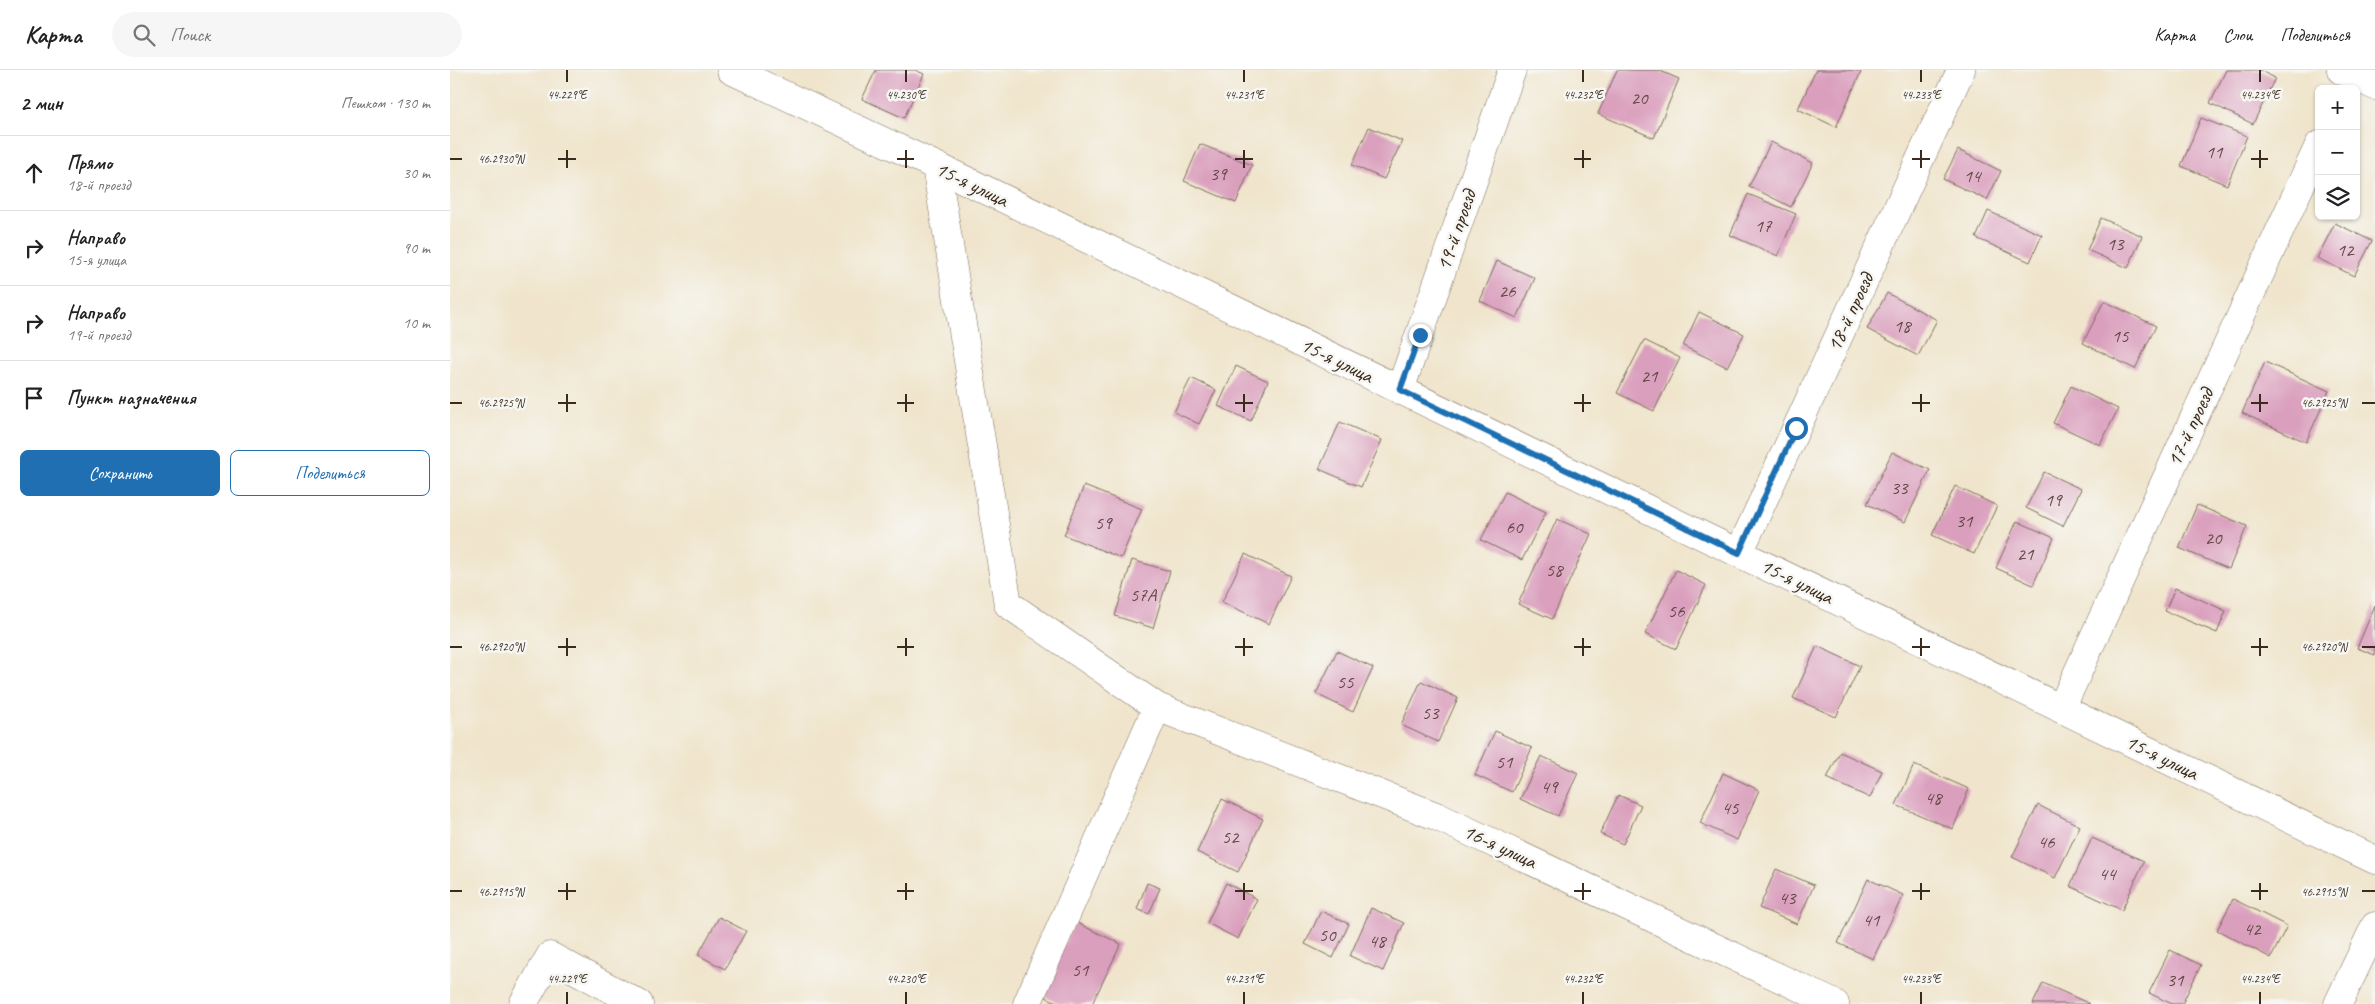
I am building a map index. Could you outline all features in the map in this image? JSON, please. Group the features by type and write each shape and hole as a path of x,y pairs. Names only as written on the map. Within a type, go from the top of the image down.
{"street":[{"name":"15-я улица","path":"731,70 936,166 2375,860"},
{"name":"18-й проезд","path":"1739,553 1961,70"},
{"name":"19-й проезд","path":"1400,390 1507,72"},
{"name":"17-й проезд","path":"2061,709 2315,154"},
{"name":"16-я улица","path":"936,166 1008,604 1158,707 1436,816 1835,1004"},
{"path":"1027,1004 1158,707"},
{"path":"2338,1004 2375,926"},
{"path":"523,1004 550,956 639,1004"}],"building":[{"path":"876,70 915,70 924,74 904,118 862,99"},
{"path":"1617,70 1658,70 1679,79 1654,138 1598,114"},
{"path":"1816,70 1855,70 1861,72 1836,127 1798,109"},
{"path":"2226,70 2259,70 2275,78 2253,124 2210,103"},
{"path":"2201,118 2247,136 2227,185 2181,166"},
{"path":"1369,127 1402,141 1384,179 1352,165"},
{"path":"1771,142 1813,163 1791,207 1749,186"},
{"path":"1200,144 1252,165 1236,203 1184,181"},
{"path":"1958,150 2001,171 1987,200 1943,179"},
{"path":"1748,194 1796,214 1778,256 1730,235"},
{"path":"1988,211 2042,235 2030,262 1976,238"},
{"path":"2101,218 2142,236 2128,268 2087,250"},
{"path":"2335,223 2372,241 2354,276 2317,258"},
{"path":"1497,261 1535,278 1517,318 1480,301"},
{"path":"1887,293 1937,320 1918,356 1867,329"},
{"path":"2104,301 2156,326 2135,369 2083,343"},
{"path":"1699,312 1744,334 1727,367 1683,346"},
{"path":"1644,340 1680,358 1654,411 1617,393"},
{"path":"2265,362 2329,391 2306,442 2242,413"},
{"path":"1236,366 1268,381 1251,421 1218,406"},
{"path":"1191,378 1216,390 1199,424 1174,412"},
{"path":"2071,386 2118,409 2100,445 2053,423"},
{"path":"1340,422 1382,440 1361,487 1319,469"},
{"path":"1892,452 1930,470 1905,522 1867,504"},
{"path":"2044,472 2081,489 2063,526 2026,508"},
{"path":"1084,486 1142,509 1121,558 1064,535"},
{"path":"1955,486 1997,506 1974,554 1932,535"},
{"path":"1505,492 1546,512 1522,560 1481,540"},
{"path":"2197,505 2247,526 2229,569 2179,548"},
{"path":"1557,519 1591,534 1552,619 1518,604"},
{"path":"2017,521 2054,538 2033,585 1996,568"},
{"path":"1245,554 1291,576 1269,624 1222,602"},
{"path":"1132,560 1170,571 1153,628 1115,616"},
{"path":"1676,570 1706,585 1676,649 1645,634"},
{"path":"2175,588 2226,611 2217,633 2165,611"},
{"path":"2375,605 2375,655 2357,648"},
{"path":"1817,646 1860,666 1836,717 1793,698"},
{"path":"1337,651 1373,668 1353,712 1316,694"},
{"path":"1421,681 1458,698 1438,742 1401,725"},
{"path":"1495,731 1532,748 1512,792 1475,775"},
{"path":"1840,752 1882,771 1870,798 1827,778"},
{"path":"1541,756 1578,773 1558,816 1520,799"},
{"path":"1914,765 1969,789 1953,829 1896,805"},
{"path":"1723,773 1759,790 1737,840 1700,823"},
{"path":"1618,795 1641,805 1623,844 1600,834"},
{"path":"1222,799 1263,819 1238,872 1197,852"},
{"path":"2038,805 2080,826 2055,878 2012,857"},
{"path":"2092,838 2144,861 2122,910 2070,886"},
{"path":"1776,869 1814,885 1797,924 1759,908"},
{"path":"1868,879 1903,895 1873,959 1838,943"},
{"path":"1147,883 1160,888 1149,914 1137,909"},
{"path":"1226,883 1257,899 1238,939 1207,923"},
{"path":"2233,899 2287,926 2271,958 2217,930"},
{"path":"1371,908 1404,923 1383,971 1350,956"},
{"path":"1321,911 1349,924 1333,958 1305,944"},
{"path":"719,917 746,931 725,969 698,955"},
{"path":"1075,922 1121,944 1092,1004 1060,1004 1040,994"},
{"path":"2170,950 2201,965 2182,1004 2172,1004 2149,993"},
{"path":"2043,983 2090,1004 2033,1004"}],"route":[{"path":"1420,335 1400,390 1739,553 1796,428"}]}
